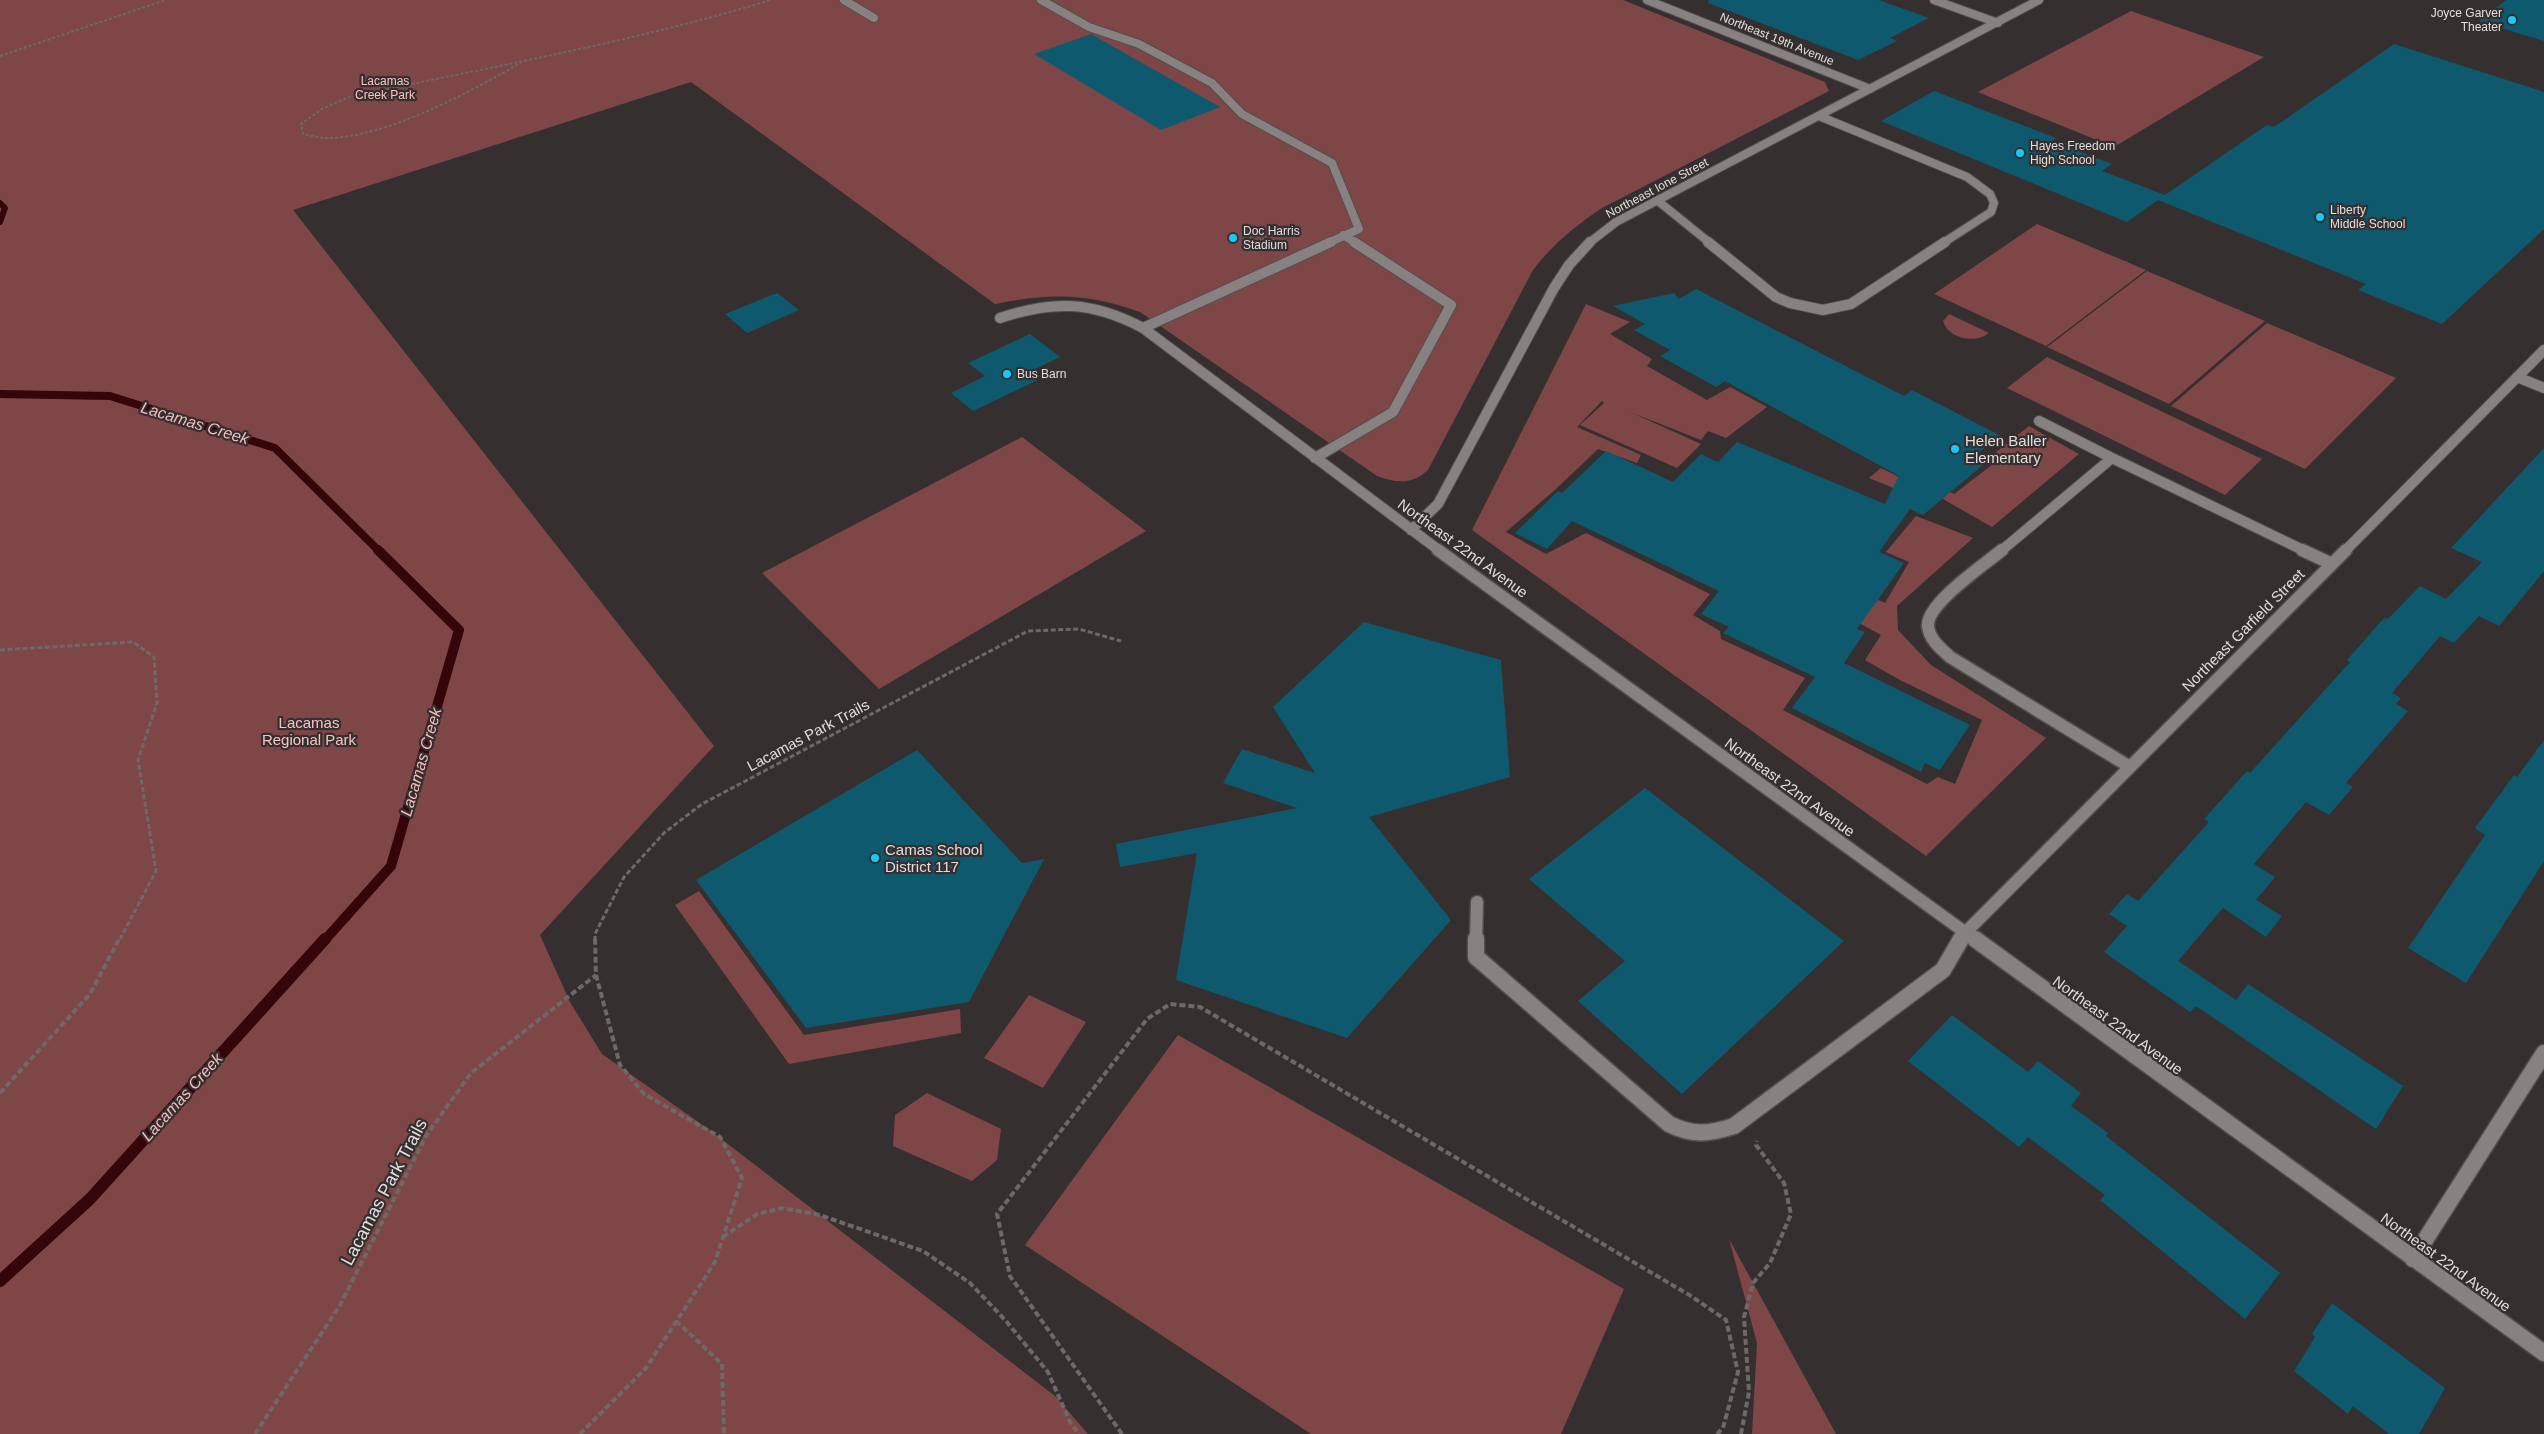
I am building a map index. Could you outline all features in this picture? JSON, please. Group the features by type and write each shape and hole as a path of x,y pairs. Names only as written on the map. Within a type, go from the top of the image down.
{"street":[{"path":"844,0 874,18"},
{"path":"1041,0 1089,27 1139,44 1212,83 1242,114 1332,163 1359,228 1143,328"},
{"name":"Northeast 19th Avenue","path":"1647,0 1870,90"},
{"path":"1934,0 1998,23"},
{"name":"Northeast Ione Street","path":"1411,530 1438,504 1545,304 1569,265 1590,242 1616,222 2039,0"},
{"path":"1658,201 1776,297 1798,306 1823,310 1851,304 1991,212 1994,203 1990,194 1981,185 1967,177 1820,116"},
{"path":"1315,458 1393,412 1451,305 1343,235"},
{"name":"Northeast 22nd Avenue","path":"1000,318 1028,307 1061,304 1093,307 1121,315 1143,328 1411,530 2544,1354"},
{"name":"Northeast Garfield Street","path":"1477,902 1476,957 1669,1124 1686,1134 1709,1135 1734,1126 1943,970 1964,934 2544,350"},
{"path":"2517,378 2544,388"},
{"path":"2039,421 2332,564"},
{"path":"2112,458 1935,606 1928,614 1926,624 1937,646 1950,657 2130,767"},
{"path":"2413,1258 2544,1053"}],"path":[{"path":"0,56 166,0"},
{"path":"522,62 496,77 428,109 351,136 326,138 304,134 301,124 322,109 349,97 460,72 522,62 724,15 770,0"},
{"name":"Lacamas Park Trails","path":"580,1434 646,1368 715,1262 742,1178 720,1137 644,1094 620,1065 596,975 595,934 624,877 664,833 702,804 1028,631 1079,629 1120,641"},
{"path":"0,650 133,642 154,657 158,703 138,760 156,871 90,994 0,1093"},
{"name":"Lacamas Park Trails","path":"255,1434 340,1305 426,1136 471,1073 596,975"},
{"path":"1122,1434 1010,1276 997,1214 1147,1019 1170,1004 1200,1007 1691,1296 1726,1320 1738,1372 1723,1428 1718,1434"},
{"path":"1741,1434 1749,1392 1744,1317 1753,1283 1770,1262 1791,1214 1784,1183 1756,1145 1760,1108"},
{"path":"723,1237 757,1214 782,1208 820,1215 923,1251 970,1283 1006,1321 1048,1372 1070,1422 1079,1434"},
{"path":"676,1321 722,1364 724,1434"}],"green space":[{"path":"0,0 1623,0 1825,82 1829,91 1602,208 1565,236 1533,270 1428,470 1416,478 1404,481 1377,476 1140,312 1102,301 1068,297 1034,298 995,304 691,82 293,210 714,746 540,935 570,1002 602,1054 711,1131 1055,1396 1088,1434 0,1434"},
{"path":"2131,11 2264,57 2114,147 1978,92"},
{"path":"2037,224 2146,270 2046,346 1934,294"},
{"path":"2147,271 2265,321 2169,404 2047,347"},
{"path":"1586,304 1630,322 1610,334 1652,359 1647,366 1707,400 1730,387 1767,407 1726,438 1708,431 1701,440 1630,412 1701,444 1677,468 1580,425 1604,403 1602,401 1577,427 1641,455 1637,463 1598,449 1556,489 1506,532 1546,554 1586,533 1710,594 1693,615 1720,631 1721,639 1805,678 1783,710 1927,784 1938,777 1955,784 1982,720 1898,679 1865,660 1881,635 1837,611 1795,563 1885,603 1909,562 1886,552 1916,516 1973,538 1897,606 1898,630 1931,665 2046,738 1926,856 1472,530"},
{"path":"1949,314 1989,333 1970,339 1956,336 1950,332 1943,321"},
{"path":"2267,323 2396,378 2305,469 2171,406"},
{"path":"2047,357 2262,459 2225,495 2007,388"},
{"path":"2029,426 2079,454 1992,527 1934,494 1923,500 1869,478 1881,468 1917,486 1925,480 1954,494 1993,464 1986,460"},
{"path":"1022,437 1146,531 879,689 762,573"},
{"path":"699,891 804,1035 960,1009 961,1033 789,1064 675,905"},
{"path":"1029,995 1086,1022 1043,1088 984,1058"},
{"path":"1178,1035 1624,1289 1561,1434 1311,1434 1025,1245"},
{"path":"927,1093 1001,1129 997,1160 972,1181 893,1146 895,1115"},
{"path":"1729,1239 1836,1434 1752,1434 1757,1343"}],"building":[{"path":"1709,0 1879,0 1929,18 1890,38 1897,41 1858,60 1708,3"},
{"name":"Joyce Garver Theater","path":"2506,0 2544,0 2544,41 2479,21"},
{"path":"1091,34 1220,107 1161,130 1034,54"},
{"path":"2394,44 2544,92 2544,229 2442,324 2358,290 2366,284 2158,200 2127,222 1881,121 1934,91 2056,138 2052,141 2112,164 2102,171 2165,195 2267,125 2274,127"},
{"name":"Helen Baller Elementary","path":"1696,289 1904,396 1912,390 2001,436 1971,458 1983,465 1923,515 1910,509 1879,552 1904,563 1857,629 1865,632 1844,663 1970,725 1940,770 1925,763 1921,772 1792,708 1815,677 1723,633 1729,627 1701,614 1719,591 1572,521 1547,549 1515,533 1558,491 1562,493 1606,451 1673,482 1701,454 1718,462 1737,442 1885,504 1899,476 1725,381 1716,387 1660,356 1670,350 1634,330 1645,324 1613,306 1674,293 1679,299"},
{"path":"777,293 799,310 747,333 725,314"},
{"name":"Bus Barn","path":"1030,334 1060,357 1029,372 1038,380 973,411 951,393 985,376 968,363"},
{"path":"2544,448 2544,571 2499,626 2479,616 2454,643 2440,636 2392,693 2401,698 2396,704 2408,711 2346,783 2353,787 2329,815 2306,802 2254,864 2275,877 2256,900 2282,916 2266,937 2223,908 2178,961 2236,1000 2248,984 2403,1086 2376,1129 2196,1006 2190,1012 2104,952 2127,926 2109,914 2127,894 2138,901 2209,822 2204,819 2247,771 2250,773 2350,662 2347,660 2384,618 2388,619 2420,586 2446,599 2482,562 2451,548"},
{"path":"1364,622 1501,660 1510,777 1369,817 1451,920 1347,1038 1176,980 1197,853 1120,867 1116,844 1297,808 1223,783 1242,749 1315,773 1273,707"},
{"path":"2544,740 2544,861 2466,983 2408,948 2485,835 2475,828 2514,775 2517,777"},
{"path":"917,750 1022,863 1044,859 969,1002 806,1028 696,880"},
{"path":"1645,788 1844,941 1682,1094 1578,1001 1625,961 1529,879"},
{"path":"1952,1015 2028,1072 2038,1061 2081,1093 2071,1106 2108,1133 2106,1136 2280,1273 2245,1319 2100,1200 2105,1195 2028,1137 2019,1147 1908,1061"},
{"path":"2332,1303 2445,1388 2419,1434 2389,1434 2353,1406 2348,1414 2294,1371 2315,1337 2312,1334"}],"waterway":[{"name":"Lacamas Creek","path":"0,203 5,208 0,222"},
{"name":"Lacamas Creek","path":"0,394 110,396 275,448 379,551"},
{"name":"Lacamas Creek","path":"324,941 391,866 459,630 378,550"},
{"name":"Lacamas Creek","path":"0,1281 90,1199 325,939"}],"place":[{"name":"Joyce Garver Theater","path":"2512,20"},
{"name":"Hayes Freedom High School","path":"2020,153"},
{"name":"Liberty Middle School","path":"2320,217"},
{"name":"Doc Harris Stadium","path":"1233,238"},
{"name":"Bus Barn","path":"1007,374"},
{"name":"Helen Baller Elementary","path":"1955,449"},
{"name":"Camas School District 117","path":"875,858"}],"park label":[{"name":"Lacamas Creek Park","path":"385,88"},
{"name":"Lacamas Regional Park","path":"309,730"}]}
